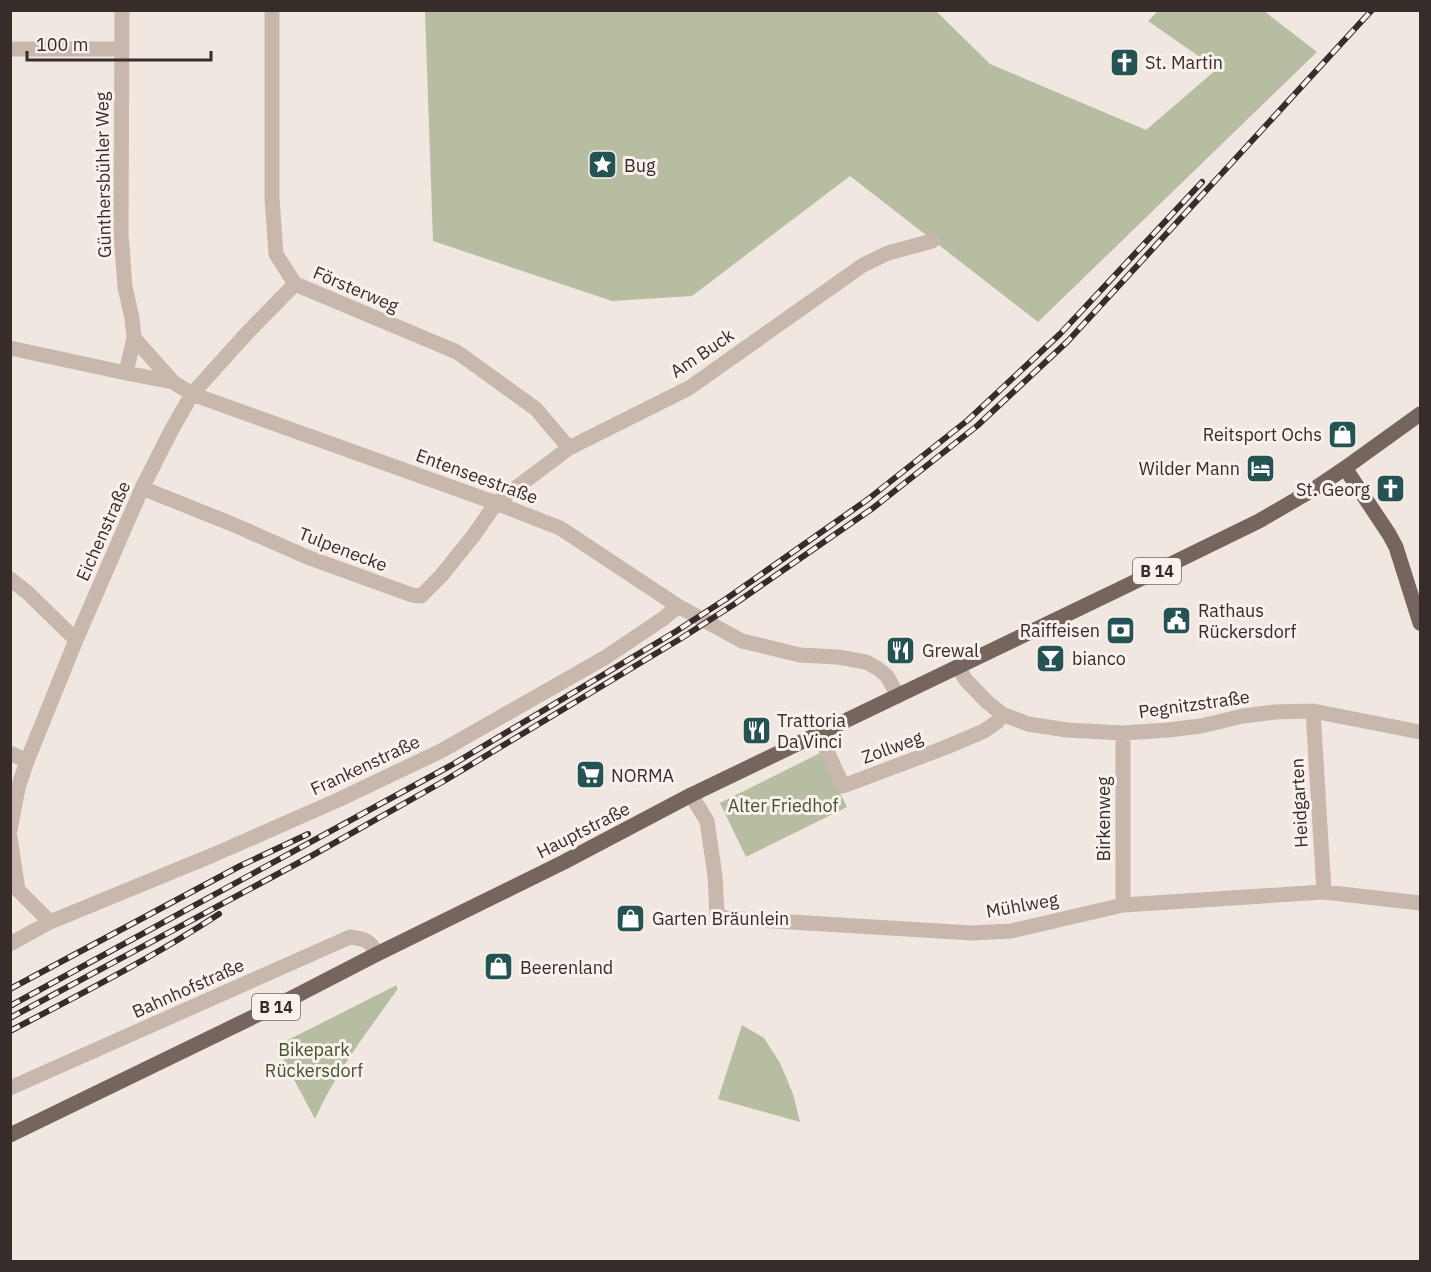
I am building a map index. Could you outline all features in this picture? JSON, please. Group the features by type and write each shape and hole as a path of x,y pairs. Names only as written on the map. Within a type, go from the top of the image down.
{"main road":[{"name":"Hauptstraße","path":"10,1135 286,1001 564,862 691,795 1258,521 1314,489 1420,414"},
{"path":"1345,468 1396,547 1420,623"}],"street":[{"name":"Günthersbühler Weg","path":"122,10 121,234 125,287 134,338 126,373"},
{"name":"Försterweg","path":"272,10 272,199 276,254 295,284 457,352 536,409 569,448"},
{"path":"10,49 122,49"},
{"name":"Am Buck","path":"496,503 569,448 689,388 862,265 888,253 932,241"},
{"name":"Eichenstraße","path":"10,830 18,788 27,761 76,640 142,488 171,431 192,394 295,284"},
{"path":"134,338 173,382"},
{"name":"Entenseestraße","path":"10,348 173,382 192,394 560,528 678,606 742,641 800,655 838,657 866,662 887,676 898,696"},
{"name":"Tulpenecke","path":"142,488 307,557 412,595 422,596 474,535 496,503"},
{"path":"10,579 76,640"},
{"name":"Frankenstraße","path":"10,944 50,922 234,846 441,751 606,657 678,606"},
{"name":"Pegnitzstraße","path":"958,666 965,679 1002,714 1028,724 1067,730 1122,733 1201,726 1243,716 1313,711 1420,732"},
{"name":"Heidgarten","path":"1313,711 1324,892"},
{"name":"Zollweg","path":"819,734 843,786 984,731 997,722 1002,714"},
{"name":"Birkenweg","path":"1122,733 1123,905"},
{"path":"10,753 27,761"},
{"name":"Mühlweg","path":"691,795 707,821 715,876 717,914 724,918 972,933 1011,931 1123,905 1324,892 1420,903"},
{"path":"10,837 14,890 50,922"},
{"name":"Bahnhofstraße","path":"10,1088 350,937 364,939 372,945 377,954"}],"green space":[{"path":"425,11 936,11 990,64 1146,130 1217,69 1148,21 1158,11 1264,11 1317,52 1038,322 850,176 692,296 612,301 433,241"},
{"name":"Alter Friedhof","path":"820,753 847,807 746,857 720,803"},
{"name":"Bikepark Rückersdorf","path":"397,985 397,990 342,1069 315,1119 276,1046"},
{"path":"742,1025 764,1038 780,1063 793,1094 800,1122 718,1099"}],"railway":[{"path":"10,1018 313,855 444,781 680,639 873,508 977,426 1068,341 1372,10"},
{"path":"10,1006 450,766 675,632 726,599 867,500 968,420 1060,334 1202,182"},
{"path":"10,989 240,866 308,834"},
{"path":"10,1031 142,961 219,914"}],"place":[{"name":"St. Martin","path":"1124,62"},
{"name":"Bug","path":"603,165"},
{"name":"Reitsport Ochs","path":"1343,434"},
{"name":"Wilder Mann","path":"1261,468"},
{"name":"St. Georg","path":"1391,489"},
{"name":"Rathaus Rückersdorf","path":"1177,620"},
{"name":"Raiffeisen","path":"1121,630"},
{"name":"Grewal","path":"901,650"},
{"name":"bianco","path":"1051,658"},
{"name":"Trattoria Da Vinci","path":"756,730"},
{"name":"NORMA","path":"590,775"},
{"name":"Garten Bräunlein","path":"631,918"},
{"name":"Beerenland","path":"499,967"}]}
